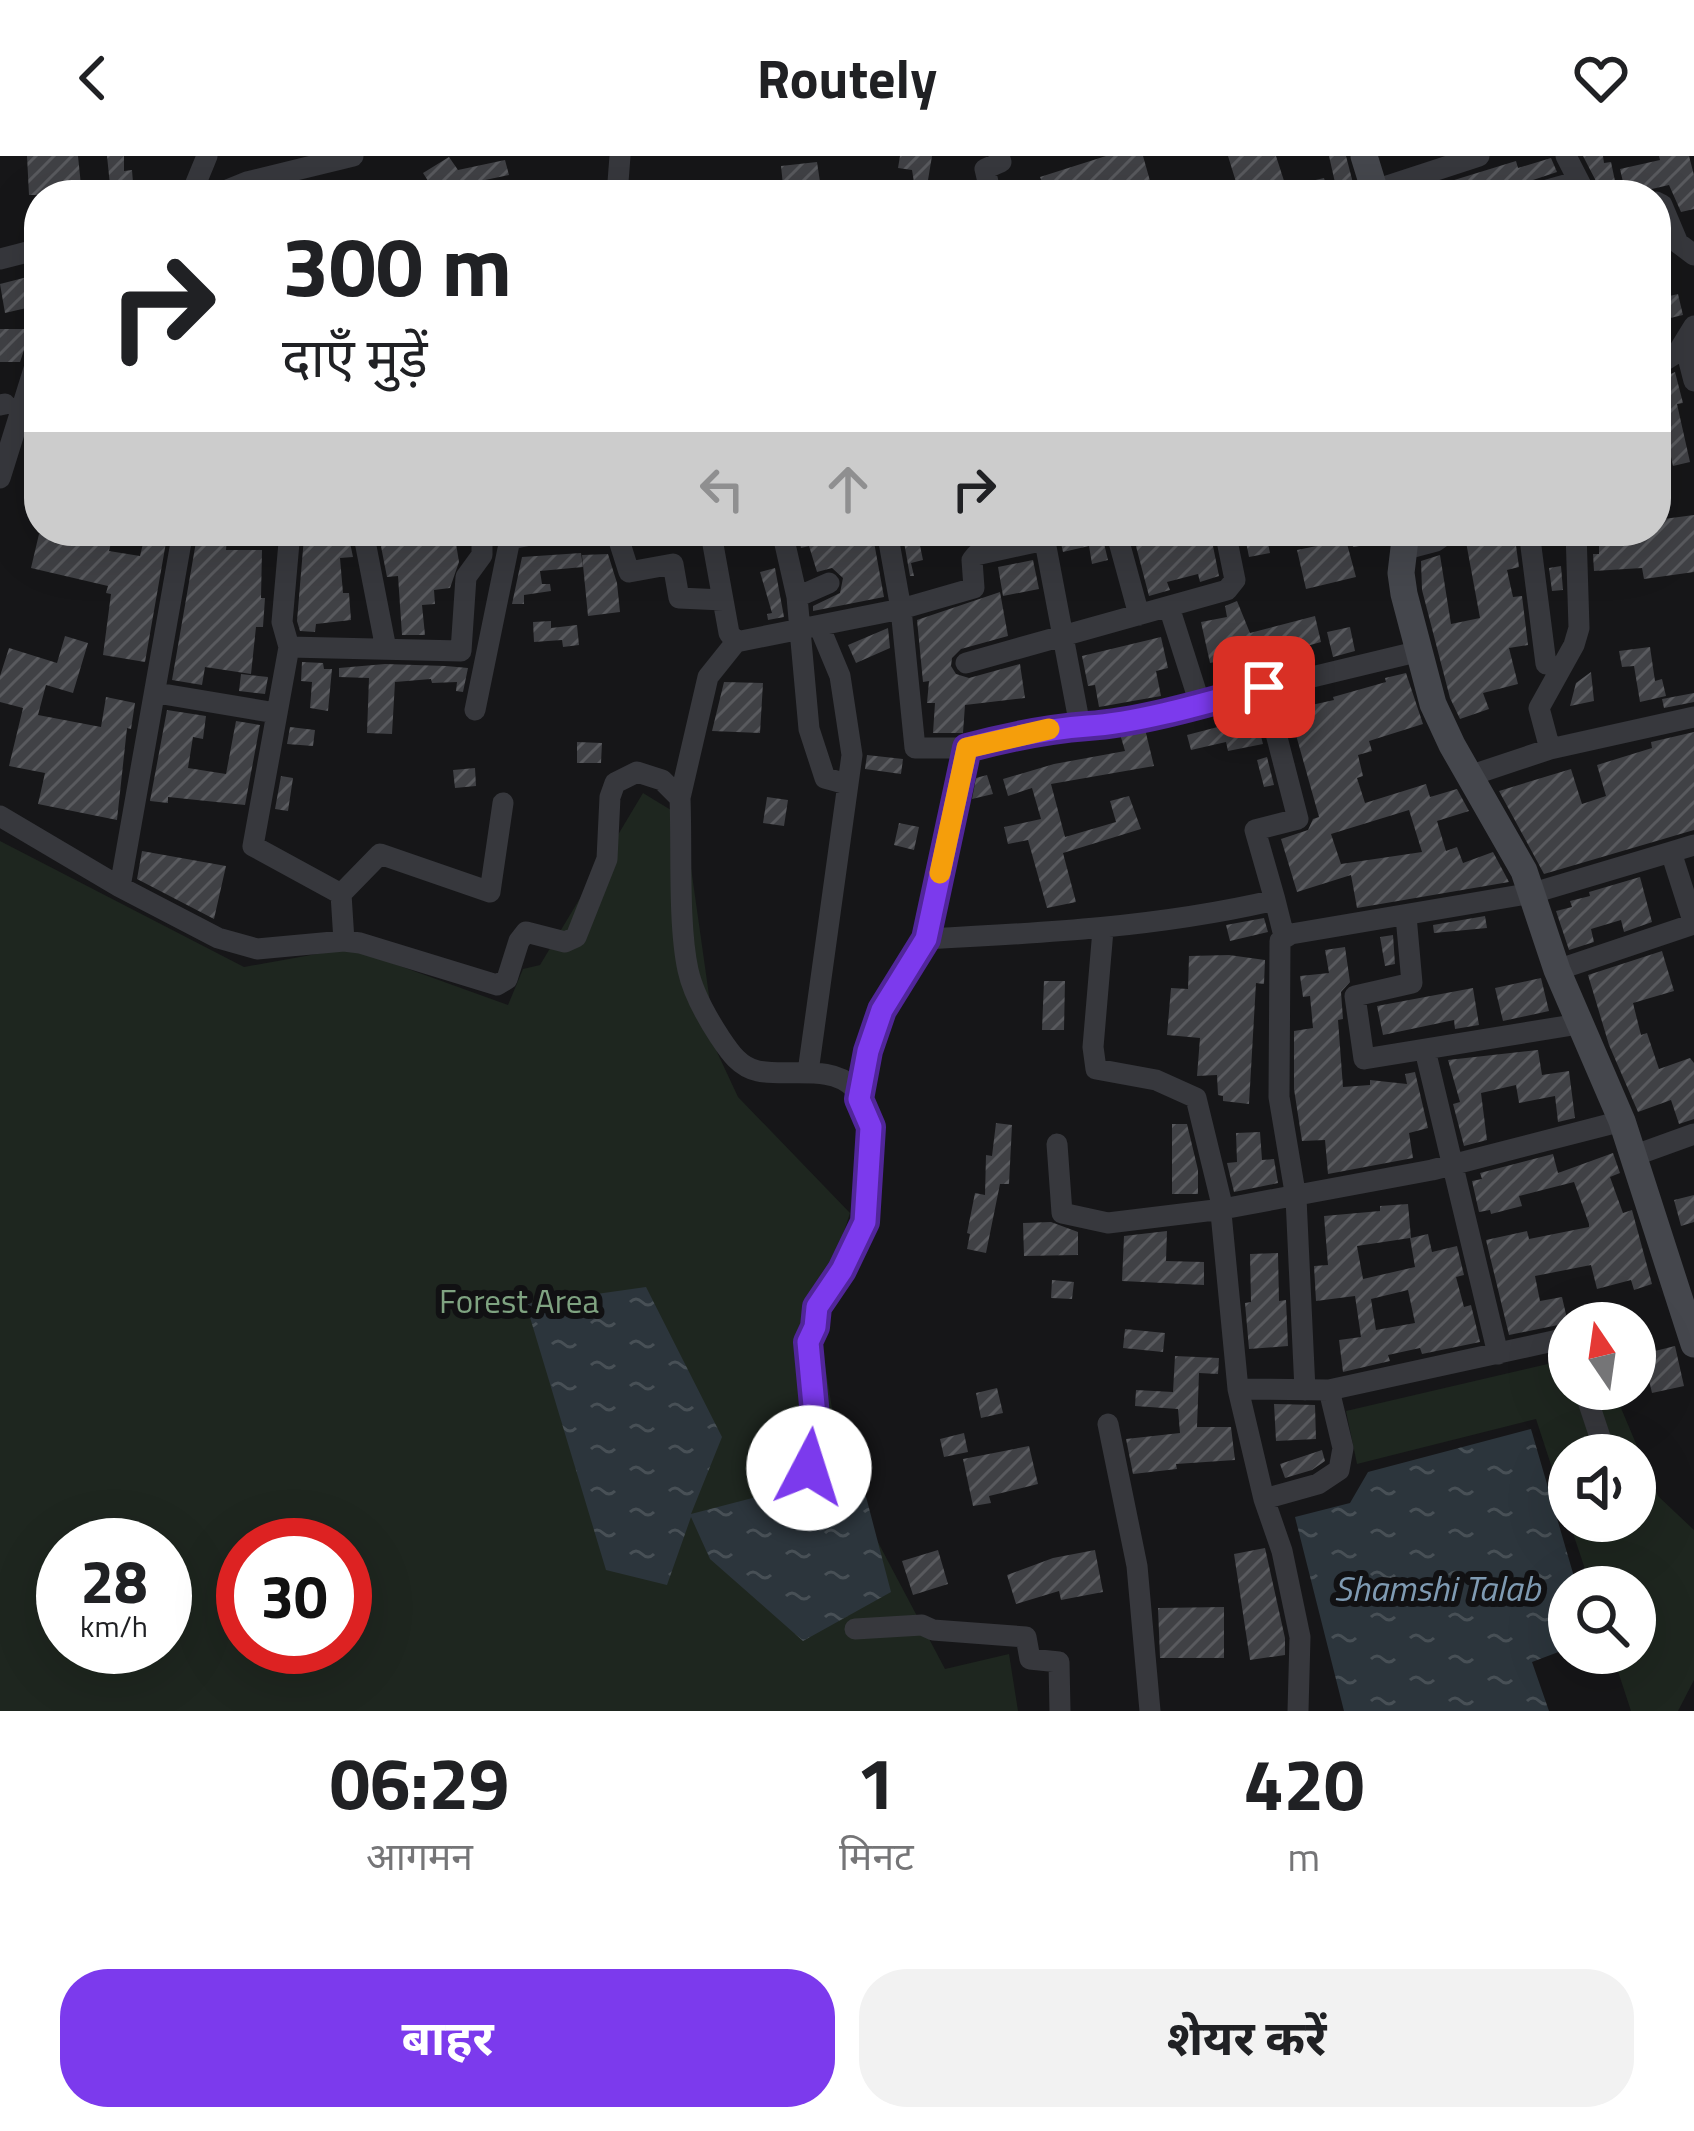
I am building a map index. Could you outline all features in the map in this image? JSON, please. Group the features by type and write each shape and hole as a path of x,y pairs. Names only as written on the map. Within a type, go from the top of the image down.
{"street":[{"path":"256,180 353,156"},
{"path":"988,180 985,169 1001,162 999,156"},
{"path":"1412,180 1479,156"},
{"path":"1671,226 1678,243 1694,255"},
{"path":"1689,334 1694,381"},
{"path":"0,478 24,401"},
{"path":"120,887 181,546"},
{"path":"289,546 282,622 289,647 254,846 341,894"},
{"path":"366,546 386,649"},
{"path":"289,647 461,651 466,577 482,555 482,546"},
{"path":"475,710 509,546"},
{"path":"621,546 629,572 673,564 679,598 723,601"},
{"path":"713,546 729,633 736,642"},
{"path":"785,546 810,630 840,676 852,755 808,1072"},
{"path":"890,546 902,609 915,748 967,748 1028,732 1200,704 1417,652"},
{"path":"809,1468 817,1437 808,1342 817,1307 865,1222 871,1127 852,1085 808,1072 757,1071 743,1066 714,1029 686,965 680,798 708,677 736,642 810,630 974,588 972,560 976,555 1008,546"},
{"path":"1046,546 1080,726"},
{"path":"1120,546 1139,615"},
{"path":"966,664 1233,586 1228,546"},
{"path":"1404,546 1401,573 1417,652 1442,725 1508,839 1533,893 1557,970 1622,1121 1694,1344"},
{"path":"1531,546 1546,664"},
{"path":"1550,749 1539,708 1579,628 1576,546"},
{"path":"797,597 829,583"},
{"path":"1169,607 1200,704"},
{"path":"810,630 809,729 825,778 848,784"},
{"path":"1264,687 1298,819 1255,830 1284,936 1279,948 1279,1097 1296,1198 1305,1390"},
{"path":"157,693 276,713"},
{"path":"1469,776 1550,749 1694,717"},
{"path":"859,1099 882,1010 926,939 967,748"},
{"path":"0,816 120,887 235,944 278,948 344,941 490,984 504,983 526,932 565,943 575,937 607,859 615,783 637,772 662,780 680,798"},
{"path":"344,941 341,894 380,854 490,892 503,803"},
{"path":"1284,936 1533,893 1694,845"},
{"path":"1557,970 1694,924 1671,852"},
{"path":"926,939 1103,930 1275,900"},
{"path":"1406,916 1412,983 1358,994 1354,1000 1364,1059 1579,1024"},
{"path":"1103,930 1096,1069 1156,1080 1196,1098 1223,1209 1238,1389 1300,1637 1298,1711"},
{"path":"1425,1050 1498,1354"},
{"path":"1057,1144 1062,1213 1108,1222 1296,1198 1452,1165 1622,1121"},
{"path":"1634,1156 1694,1134"},
{"path":"1238,1389 1329,1390 1548,1343"},
{"path":"1264,1498 1318,1484 1339,1469 1340,1430 1329,1390"},
{"path":"1108,1424 1137,1566 1150,1711"},
{"path":"855,1629 922,1624 933,1630 1026,1637 1030,1659 1059,1663 1060,1711"}],"green space":[{"name":"Forest Area","path":"643,793 684,818 717,1052 738,1097 850,1213 817,1316 843,1476 945,1669 1009,1654 1018,1711 0,1711 0,841 244,967 350,948 508,1005 523,969 540,965"},
{"path":"1548,1364 1548,1410 1622,1410 1632,1434 1548,1434 1548,1456 1536,1419 1357,1464 1346,1411"},
{"path":"1656,1491 1694,1530 1694,1680 1678,1711 1631,1711 1619,1674 1656,1674 1656,1566 1584,1566 1576,1542 1656,1542"}],"water":[{"path":"646,1287 722,1437 691,1514 859,1470 891,1592 803,1641 710,1559 691,1517 667,1585 606,1570 526,1304"},
{"name":"Shamshi Talab","path":"1531,1429 1548,1487 1548,1542 1564,1542 1571,1566 1548,1566 1548,1656 1532,1662 1549,1711 1344,1711 1295,1517 1350,1503 1368,1472"}],"building":[{"path":"27,156 78,156 80,180 28,180"},
{"path":"107,156 124,156 124,171 132,170 133,180 109,180"},
{"path":"900,156 932,156 928,180 914,180 912,170 898,168"},
{"path":"1106,156 1143,156 1150,180 1041,180"},
{"path":"1228,156 1276,156 1284,180 1235,180"},
{"path":"1329,156 1346,156 1352,180 1334,180"},
{"path":"1583,156 1603,156 1604,163 1611,162 1615,180 1595,180"},
{"path":"1659,156 1689,156 1694,209 1681,212 1671,180 1623,180 1620,169 1660,160"},
{"path":"449,157 458,170 505,160 509,175 427,180 423,173"},
{"path":"1551,158 1557,172 1533,180 1454,180 1516,161 1518,168"},
{"path":"817,162 820,180 782,180 781,166"},
{"path":"24,278 24,309 5,313 0,284"},
{"path":"1678,294 1683,315 1671,318 1671,296"},
{"path":"0,329 24,329 20,362 0,362"},
{"path":"1675,372 1683,403 1677,404 1690,462 1673,466 1671,457 1671,374"},
{"path":"1694,515 1694,572 1644,579 1642,568 1594,571 1593,554 1599,554 1599,546 1671,546 1671,518"},
{"path":"36,546 110,546 109,551 140,556 142,546 165,546 145,662 103,655 108,586 31,568"},
{"path":"195,546 262,550 263,627 256,627 251,674 205,667 202,685 172,680"},
{"path":"303,546 351,546 353,557 340,558 351,620 316,624 315,632 300,631"},
{"path":"381,546 456,546 459,562 450,588 434,590 435,604 422,605 425,635 402,635 398,576 387,577"},
{"path":"809,546 875,546 884,597 813,611 813,606 840,593 843,578 832,568 817,572"},
{"path":"905,546 920,546 923,560 911,563 914,576 910,576"},
{"path":"1089,546 1105,546 1108,560 1092,564"},
{"path":"1136,546 1213,546 1219,576 1200,582 1198,574 1167,582 1170,590 1149,596"},
{"path":"1247,546 1269,546 1270,553 1249,557"},
{"path":"1348,546 1356,577 1306,589 1297,550"},
{"path":"1467,546 1516,546 1519,567 1507,570 1513,597 1522,596 1528,645 1509,648 1518,684 1483,693 1489,709 1460,719 1450,698 1422,590 1421,561 1440,555 1451,624 1480,618"},
{"path":"581,553 583,567 540,571 542,584 550,584 551,591 524,595 524,604 512,604 522,557"},
{"path":"608,554 620,612 588,616 582,555"},
{"path":"1033,560 1039,589 1003,596 998,567"},
{"path":"1561,566 1563,590 1552,591 1549,568"},
{"path":"775,568 784,617 768,620 767,614 772,613 760,572"},
{"path":"1000,592 1008,636 961,649 951,666 956,674 969,678 1020,664 1025,698 965,705 963,733 933,733 935,703 927,703 929,681 923,682 917,620"},
{"path":"1237,601 1250,633 1315,616 1321,642 1258,660 1257,653 1210,663 1201,622 1227,617 1225,606"},
{"path":"551,621 551,628 577,625 579,645 563,647 562,640 534,642 533,622"},
{"path":"1350,627 1355,651 1333,657 1327,632"},
{"path":"888,628 890,648 856,663 848,645"},
{"path":"65,636 88,643 73,693 46,685 38,715 101,727 106,697 135,703 131,729 127,728 117,820 38,804 45,773 9,766 23,708 0,702 0,676 9,648 57,663"},
{"path":"1161,637 1168,668 1156,671 1161,696 1099,707 1095,685 1088,686 1082,656"},
{"path":"1650,647 1655,681 1662,679 1666,696 1640,702 1634,666 1622,667 1619,651"},
{"path":"302,662 323,663 324,669 332,669 328,711 310,708 312,682 301,681"},
{"path":"385,664 468,668 463,692 456,691 457,682 395,682 392,734 367,733 369,678 339,677 339,668"},
{"path":"1591,672 1594,701 1570,706 1576,683"},
{"path":"1406,673 1423,724 1369,741 1372,751 1358,755 1363,776 1357,778 1365,803 1426,784 1430,797 1457,789 1469,811 1437,821 1446,851 1457,847 1463,863 1493,852 1509,882 1357,908 1351,875 1297,892 1281,839 1308,830 1319,817 1289,710 1334,700 1386,682 1385,678","holes":["1409,810 1422,852 1341,864 1331,834"]},
{"path":"241,674 268,677 265,694 239,691"},
{"path":"724,682 763,683 760,733 712,731"},
{"path":"1694,693 1694,702 1664,708 1662,699"},
{"path":"167,710 206,716 203,739 193,737 188,768 226,774 236,721 260,725 245,805 168,797 168,803 150,801"},
{"path":"1256,717 1263,744 1228,751 1226,742 1191,750 1187,735"},
{"path":"290,727 315,730 313,746 287,744"},
{"path":"1145,729 1154,766 1051,784 1065,837 1116,822 1110,801 1129,796 1141,829 1063,853 1076,902 1047,908 1028,840 1008,844 1004,827 1041,819 1032,788 1008,796 1003,779 1125,751 1120,734"},
{"path":"1694,732 1694,830 1544,874 1499,791 1571,769 1582,804 1606,796 1597,765 1652,748 1651,742"},
{"path":"577,742 602,743 601,763 577,763"},
{"path":"867,755 903,759 901,774 865,769"},
{"path":"1267,757 1274,785 1264,787 1257,760"},
{"path":"475,768 476,786 455,788 453,770"},
{"path":"987,775 993,794 972,799 976,778"},
{"path":"281,776 293,778 288,811 275,809"},
{"path":"767,797 788,800 784,826 763,823"},
{"path":"899,823 919,827 914,850 894,845"},
{"path":"142,851 226,866 214,919 137,879"},
{"path":"1640,877 1652,922 1624,932 1621,920 1591,929 1594,942 1569,950 1556,911 1572,907 1570,901 1590,896 1589,892"},
{"path":"1485,916 1487,928 1434,933 1433,925"},
{"path":"1264,918 1268,932 1230,941 1226,925"},
{"path":"1393,935 1395,964 1385,966 1380,937"},
{"path":"1345,947 1350,982 1341,992 1343,1019 1338,1020 1343,1087 1370,1085 1370,1080 1407,1084 1405,1074 1415,1072 1428,1128 1409,1133 1413,1158 1328,1174 1325,1140 1302,1141 1294,1089 1294,1031 1313,1028 1310,996 1303,997 1300,976 1329,973 1325,950"},
{"path":"1662,951 1674,991 1633,1003 1641,1035 1647,1033 1659,1069 1690,1058 1694,1063 1694,1119 1679,1124 1671,1100 1638,1112 1609,1045 1588,975"},
{"path":"1189,956 1265,960 1264,984 1256,983 1249,1104 1223,1101 1217,1075 1197,1076 1200,1038 1167,1035 1171,988 1188,989"},
{"path":"1541,978 1549,1011 1503,1021 1495,988"},
{"path":"1044,981 1065,981 1064,1030 1042,1030"},
{"path":"1473,988 1479,1025 1455,1029 1454,1020 1383,1035 1377,1006"},
{"path":"1538,1050 1542,1075 1569,1071 1575,1118 1558,1122 1555,1096 1519,1103 1516,1085 1481,1093 1487,1140 1464,1146 1453,1104 1460,1102 1448,1060"},
{"path":"996,1123 1012,1125 1009,1184 1000,1184 986,1253 967,1249 967,1233 975,1193 985,1195 986,1155 992,1156"},
{"path":"1172,1124 1187,1124 1198,1170 1198,1194 1172,1194"},
{"path":"1260,1132 1262,1160 1274,1159 1278,1183 1234,1192 1227,1163 1237,1162 1236,1133"},
{"path":"1613,1153 1620,1173 1610,1177 1623,1213 1632,1210 1652,1284 1634,1290 1631,1280 1597,1289 1591,1265 1535,1276 1540,1301 1562,1297 1563,1302 1548,1302 1548,1327 1509,1335 1486,1240 1527,1231 1529,1239 1589,1224 1574,1182 1519,1196 1522,1206 1491,1214 1490,1210 1479,1212 1472,1181 1482,1179 1480,1173 1553,1154 1558,1173"},
{"path":"1694,1195 1694,1222 1681,1226 1674,1200"},
{"path":"1408,1204 1411,1238 1428,1234 1432,1252 1457,1246 1464,1275 1456,1277 1464,1307 1471,1305 1480,1342 1422,1354 1420,1348 1388,1355 1390,1361 1343,1372 1339,1340 1361,1337 1355,1296 1316,1301 1314,1266 1328,1265 1324,1216 1380,1211 1380,1206","holes":["1410,1238 1415,1267 1363,1279 1357,1246","1408,1290 1415,1323 1376,1330 1371,1299"]},
{"path":"1051,1222 1078,1232 1078,1255 1024,1256 1023,1223"},
{"path":"1167,1231 1166,1261 1204,1262 1204,1285 1122,1281 1124,1236"},
{"path":"1278,1253 1279,1301 1286,1300 1288,1346 1249,1349 1245,1303 1251,1302 1250,1254"},
{"path":"1052,1280 1074,1282 1072,1299 1051,1298"},
{"path":"1125,1329 1165,1333 1163,1352 1123,1348"},
{"path":"1675,1346 1684,1386 1656,1392 1656,1351"},
{"path":"1175,1356 1219,1358 1218,1374 1199,1373 1197,1427 1231,1427 1235,1460 1176,1464 1177,1469 1133,1474 1126,1439 1180,1433 1178,1409 1135,1406 1136,1390 1173,1392"},
{"path":"997,1388 1003,1413 981,1418 976,1393"},
{"path":"1274,1404 1315,1405 1316,1439 1276,1441"},
{"path":"964,1433 968,1452 944,1457 940,1439"},
{"path":"1029,1446 1038,1484 989,1496 991,1503 973,1506 963,1459"},
{"path":"1322,1450 1325,1461 1285,1478 1280,1464"},
{"path":"1265,1548 1285,1655 1250,1660 1234,1554"},
{"path":"938,1550 948,1584 913,1595 902,1561"},
{"path":"1095,1550 1103,1592 1061,1600 1059,1591 1016,1604 1007,1575 1053,1558"},
{"path":"1224,1607 1224,1658 1160,1658 1158,1608"}],"slow traffic":[{"path":"940,873 967,748 1049,729"}],"route":[{"path":"809,1468 817,1437 808,1342 817,1307 865,1222 871,1127 859,1099 868,1051 882,1010 926,939 967,748 1028,732 1084,727 1200,704 1264,687"}]}
